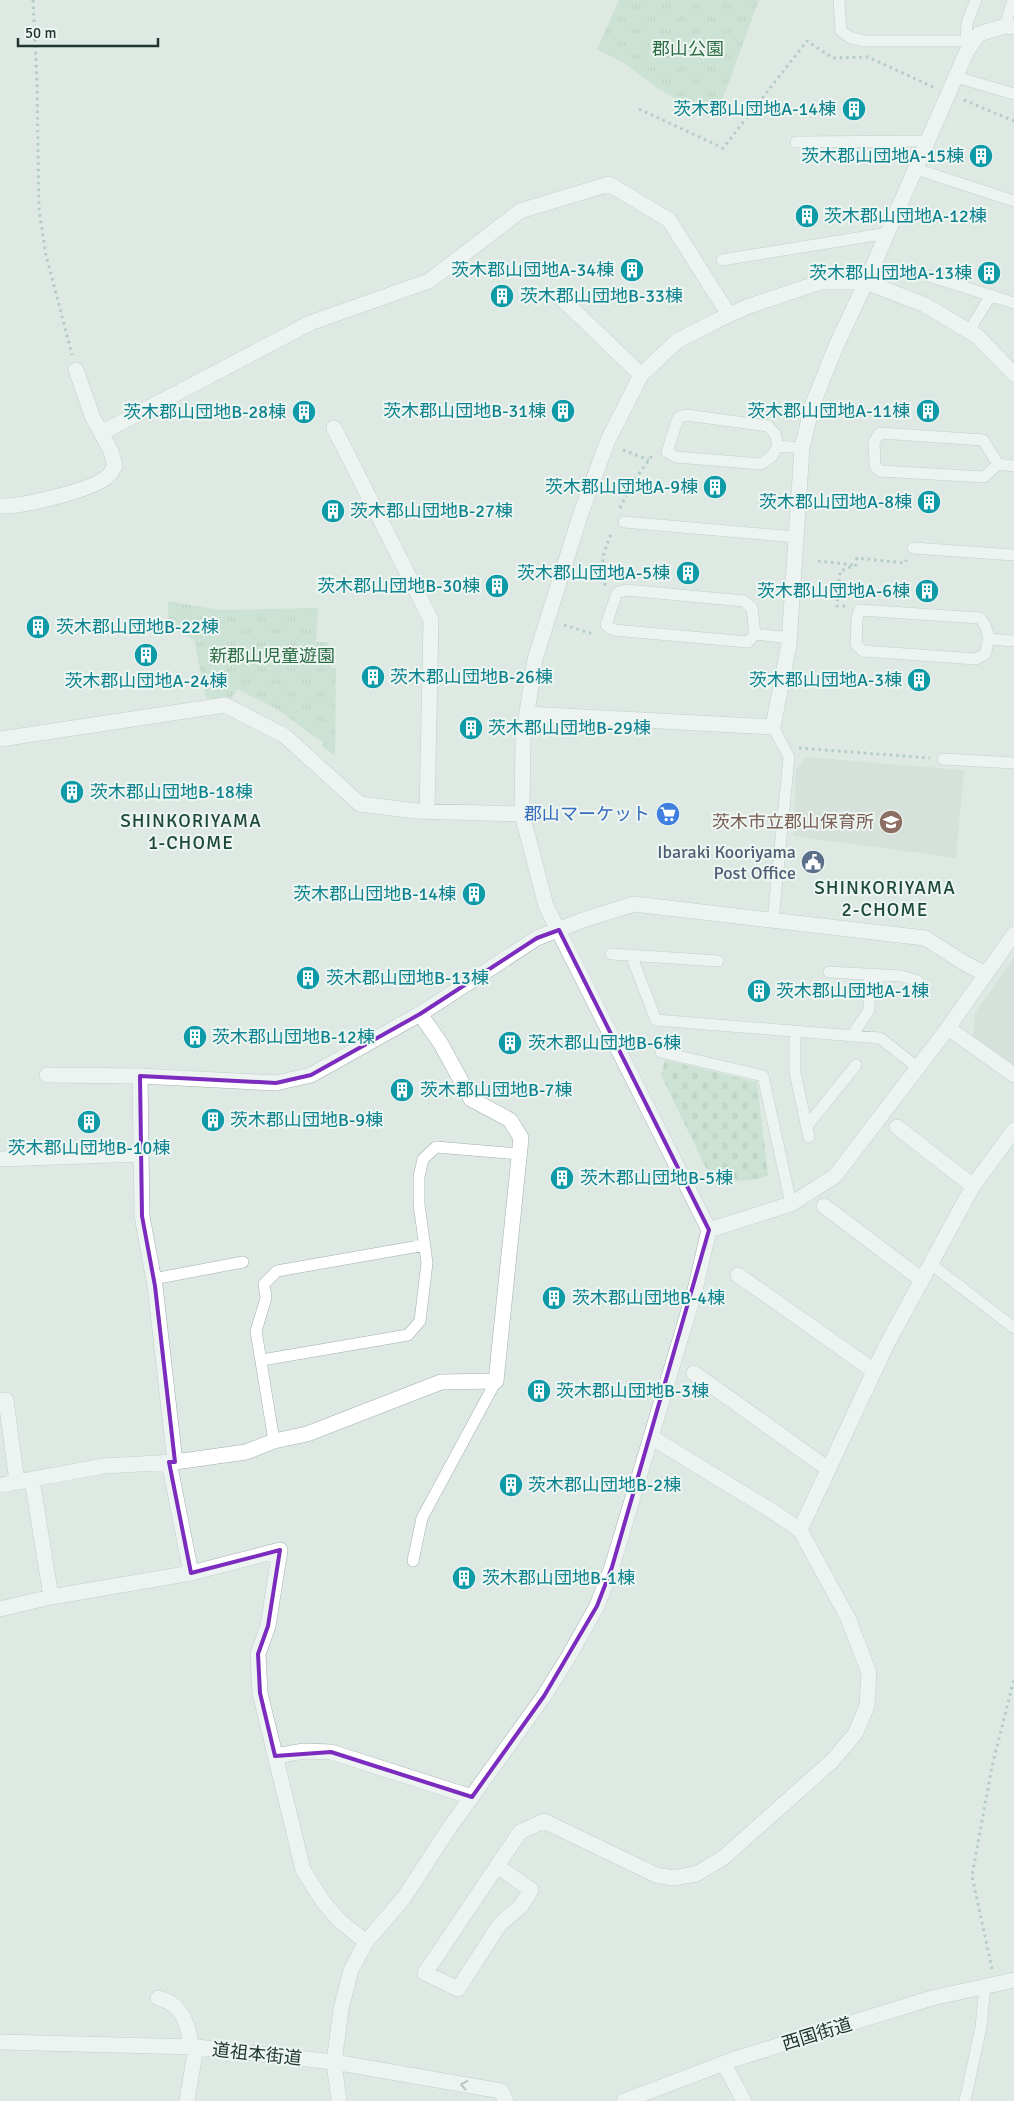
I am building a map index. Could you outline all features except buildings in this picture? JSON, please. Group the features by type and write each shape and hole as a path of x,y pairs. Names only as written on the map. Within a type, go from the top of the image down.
{"street":[{"path":"527,714 773,727 790,638 802,448 812,406 836,346 916,169 970,41 979,34 1010,26"},
{"path":"101,432 310,323 429,281 520,212 609,184 669,220 728,315"},
{"path":"339,2101 334,2062 341,2009 351,1970 366,1942 403,1900 472,1797 544,1696 597,1606 612,1567 651,1437 694,1290 709,1230 546,906 522,814 523,738 535,659 581,513 608,440 641,375 677,341 728,315 821,282 866,282 925,304 977,336 1014,374"},
{"path":"557,294 641,375"},
{"path":"0,506 12,507 72,493 108,477 115,466 111,451 93,418 76,370"},
{"path":"334,428 431,620 427,811"},
{"path":"0,739 225,705 285,736 360,804 427,811 522,814"},
{"path":"47,1075 140,1076 276,1082 311,1075 420,1014 537,938 583,920 634,904 925,938 966,964 986,974"},
{"path":"709,1230 791,1204 835,1176 948,1028 1014,934"},
{"path":"0,1485 104,1466 172,1462 246,1452 274,1441 306,1434 441,1382 496,1381 521,1138 510,1120 471,1099 441,1044 420,1014"},
{"path":"948,1028 1014,1074"},
{"path":"140,1076 142,1216 153,1280 172,1462 191,1573"},
{"path":"898,1127 974,1186"},
{"path":"800,1530 874,1371 922,1280 974,1186 1014,1130"},
{"path":"0,1159 141,1154"},
{"path":"824,1206 922,1280"},
{"path":"738,1275 874,1371"},
{"path":"694,1373 828,1469"},
{"path":"0,1401 6,1400 17,1482"},
{"path":"497,1866 531,1890 521,1906 500,1924 458,1989 425,1973 497,1866 520,1832 544,1821 656,1875 673,1878 696,1874 723,1858 832,1761 855,1734 867,1706 869,1673 848,1618 800,1530 772,1510 651,1437"},
{"path":"32,1479 51,1597"},
{"path":"0,1609 51,1597 191,1573 280,1550 268,1626 258,1654 260,1693 304,1870 324,1903 340,1921 366,1942"},
{"path":"275,1756 304,1751 332,1752 472,1797"},
{"name":"西国街道","path":"624,2101 724,2064 932,1998 1014,1980"},
{"path":"158,1998 166,2000 180,2010 186,2018 190,2031 194,2047 187,2101"},
{"name":"道祖本街道","path":"0,2042 194,2047 334,2062 501,2091 506,2101"},
{"path":"724,2064 744,2101"}],"lane":[{"path":"839,0 841,31 851,38 865,41 970,41 967,23 976,0"},
{"path":"1010,26 1014,0"},
{"path":"956,77 1014,94"},
{"path":"796,142 928,141"},
{"path":"916,169 1014,201"},
{"path":"722,260 888,232"},
{"path":"928,276 1014,303"},
{"path":"968,331 991,296"},
{"path":"686,416 768,426 775,434 778,446 772,456 761,464 676,456 667,452 678,418 686,416"},
{"path":"880,433 983,440 998,464 984,477 880,471 875,466 874,442 880,433"},
{"path":"778,446 802,448"},
{"path":"998,464 1014,466"},
{"path":"624,522 796,537"},
{"path":"912,548 1014,555"},
{"path":"626,590 744,601 752,608 755,634 748,642 614,630 606,625 617,592 626,590"},
{"path":"859,610 980,618 987,628 990,639 986,654 976,659 863,652 856,644 857,620 859,610"},
{"path":"755,634 790,638"},
{"path":"990,639 1014,641"},
{"path":"773,727 789,758 773,920"},
{"path":"943,759 1014,764"},
{"path":"612,954 718,961"},
{"path":"631,955 656,1020 880,1038 917,1067"},
{"path":"829,972 901,976 918,981"},
{"path":"852,1036 869,1010 869,974"},
{"path":"795,1032 795,1073 808,1132 856,1065"},
{"path":"661,1052 763,1076 791,1204"},
{"path":"262,1360 408,1335 420,1322 426,1263 419,1204 419,1177 422,1159 436,1147 519,1154"},
{"path":"274,1441 256,1330 266,1298 264,1284 276,1271 425,1245"},
{"path":"153,1280 243,1262"},
{"path":"931,1264 1014,1328"},
{"path":"413,1561 422,1518 496,1381"},
{"path":"964,2101 990,1985"}],"path":[{"path":"33,0 37,84 39,210 46,255 76,370"},
{"path":"639,109 723,148 807,41 832,58 868,57 948,94 1014,121"},
{"path":"623,450 649,460"},
{"path":"856,565 857,558 905,563 906,548 912,548"},
{"path":"818,561 856,565"},
{"path":"856,565 840,571 837,606 852,606 859,610"},
{"path":"564,625 593,634"},
{"path":"784,748 943,759"},
{"path":"990,1985 972,1876 992,1766 1014,1679"}],"highlighted area":[{"path":"559,930 709,1230 612,1567 597,1606 544,1696 472,1797 331,1752 275,1756 260,1693 258,1654 268,1626 280,1550 191,1573 169,1462 175,1462 155,1286 142,1216 140,1076 276,1083 311,1075 420,1014 537,938"}],"shaded area":[{"path":"805,757 964,770 956,858 793,836 796,769"},
{"path":"1014,957 1014,1069 973,1040 975,1013"}],"green space":[{"name":"郡山公園","path":"619,0 759,0 719,109 708,118 656,87 625,64 597,49"},
{"name":"新郡山児童遊園","path":"168,601 219,610 318,608 316,642 328,642 331,667 336,668 335,756 322,746 324,743 275,708 237,689 230,701 206,698 194,640 168,625"},
{"path":"665,1060 757,1082 768,1176 737,1181 723,1178 707,1170 661,1075"}],"place":[{"name":"茨木郡山団地A-14棟","path":"854,109"},
{"name":"茨木郡山団地A-15棟","path":"981,156"},
{"name":"茨木郡山団地A-12棟","path":"807,216"},
{"name":"茨木郡山団地A-34棟","path":"632,270"},
{"name":"茨木郡山団地A-13棟","path":"989,273"},
{"name":"茨木郡山団地B-33棟","path":"502,296"},
{"name":"茨木郡山団地B-31棟","path":"563,411"},
{"name":"茨木郡山団地A-11棟","path":"928,411"},
{"name":"茨木郡山団地B-28棟","path":"304,412"},
{"name":"茨木郡山団地A-9棟","path":"715,487"},
{"name":"茨木郡山団地A-8棟","path":"929,502"},
{"name":"茨木郡山団地B-27棟","path":"333,511"},
{"name":"茨木郡山団地A-5棟","path":"688,573"},
{"name":"茨木郡山団地B-30棟","path":"497,586"},
{"name":"茨木郡山団地A-6棟","path":"927,591"},
{"name":"茨木郡山団地B-22棟","path":"38,627"},
{"name":"茨木郡山団地A-24棟","path":"146,655"},
{"name":"茨木郡山団地B-26棟","path":"373,677"},
{"name":"茨木郡山団地A-3棟","path":"919,680"},
{"name":"茨木郡山団地B-29棟","path":"471,728"},
{"name":"茨木郡山団地B-18棟","path":"72,792"},
{"name":"郡山マーケット","path":"668,814"},
{"name":"茨木市立郡山保育所","path":"891,822"},
{"name":"Ibaraki Kooriyama Post Office","path":"813,862"},
{"name":"茨木郡山団地B-14棟","path":"474,894"},
{"name":"茨木郡山団地B-13棟","path":"308,978"},
{"name":"茨木郡山団地A-1棟","path":"759,991"},
{"name":"茨木郡山団地B-12棟","path":"195,1037"},
{"name":"茨木郡山団地B-6棟","path":"510,1043"},
{"name":"茨木郡山団地B-7棟","path":"402,1090"},
{"name":"茨木郡山団地B-9棟","path":"213,1120"},
{"name":"茨木郡山団地B-10棟","path":"89,1122"},
{"name":"茨木郡山団地B-5棟","path":"562,1178"},
{"name":"茨木郡山団地B-4棟","path":"554,1298"},
{"name":"茨木郡山団地B-3棟","path":"539,1391"},
{"name":"茨木郡山団地B-2棟","path":"511,1485"},
{"name":"茨木郡山団地B-1棟","path":"464,1578"}],"district":[{"name":"SHINKORIYAMA 1-CHOME","path":"191,832"},
{"name":"SHINKORIYAMA 2-CHOME","path":"885,899"}]}
